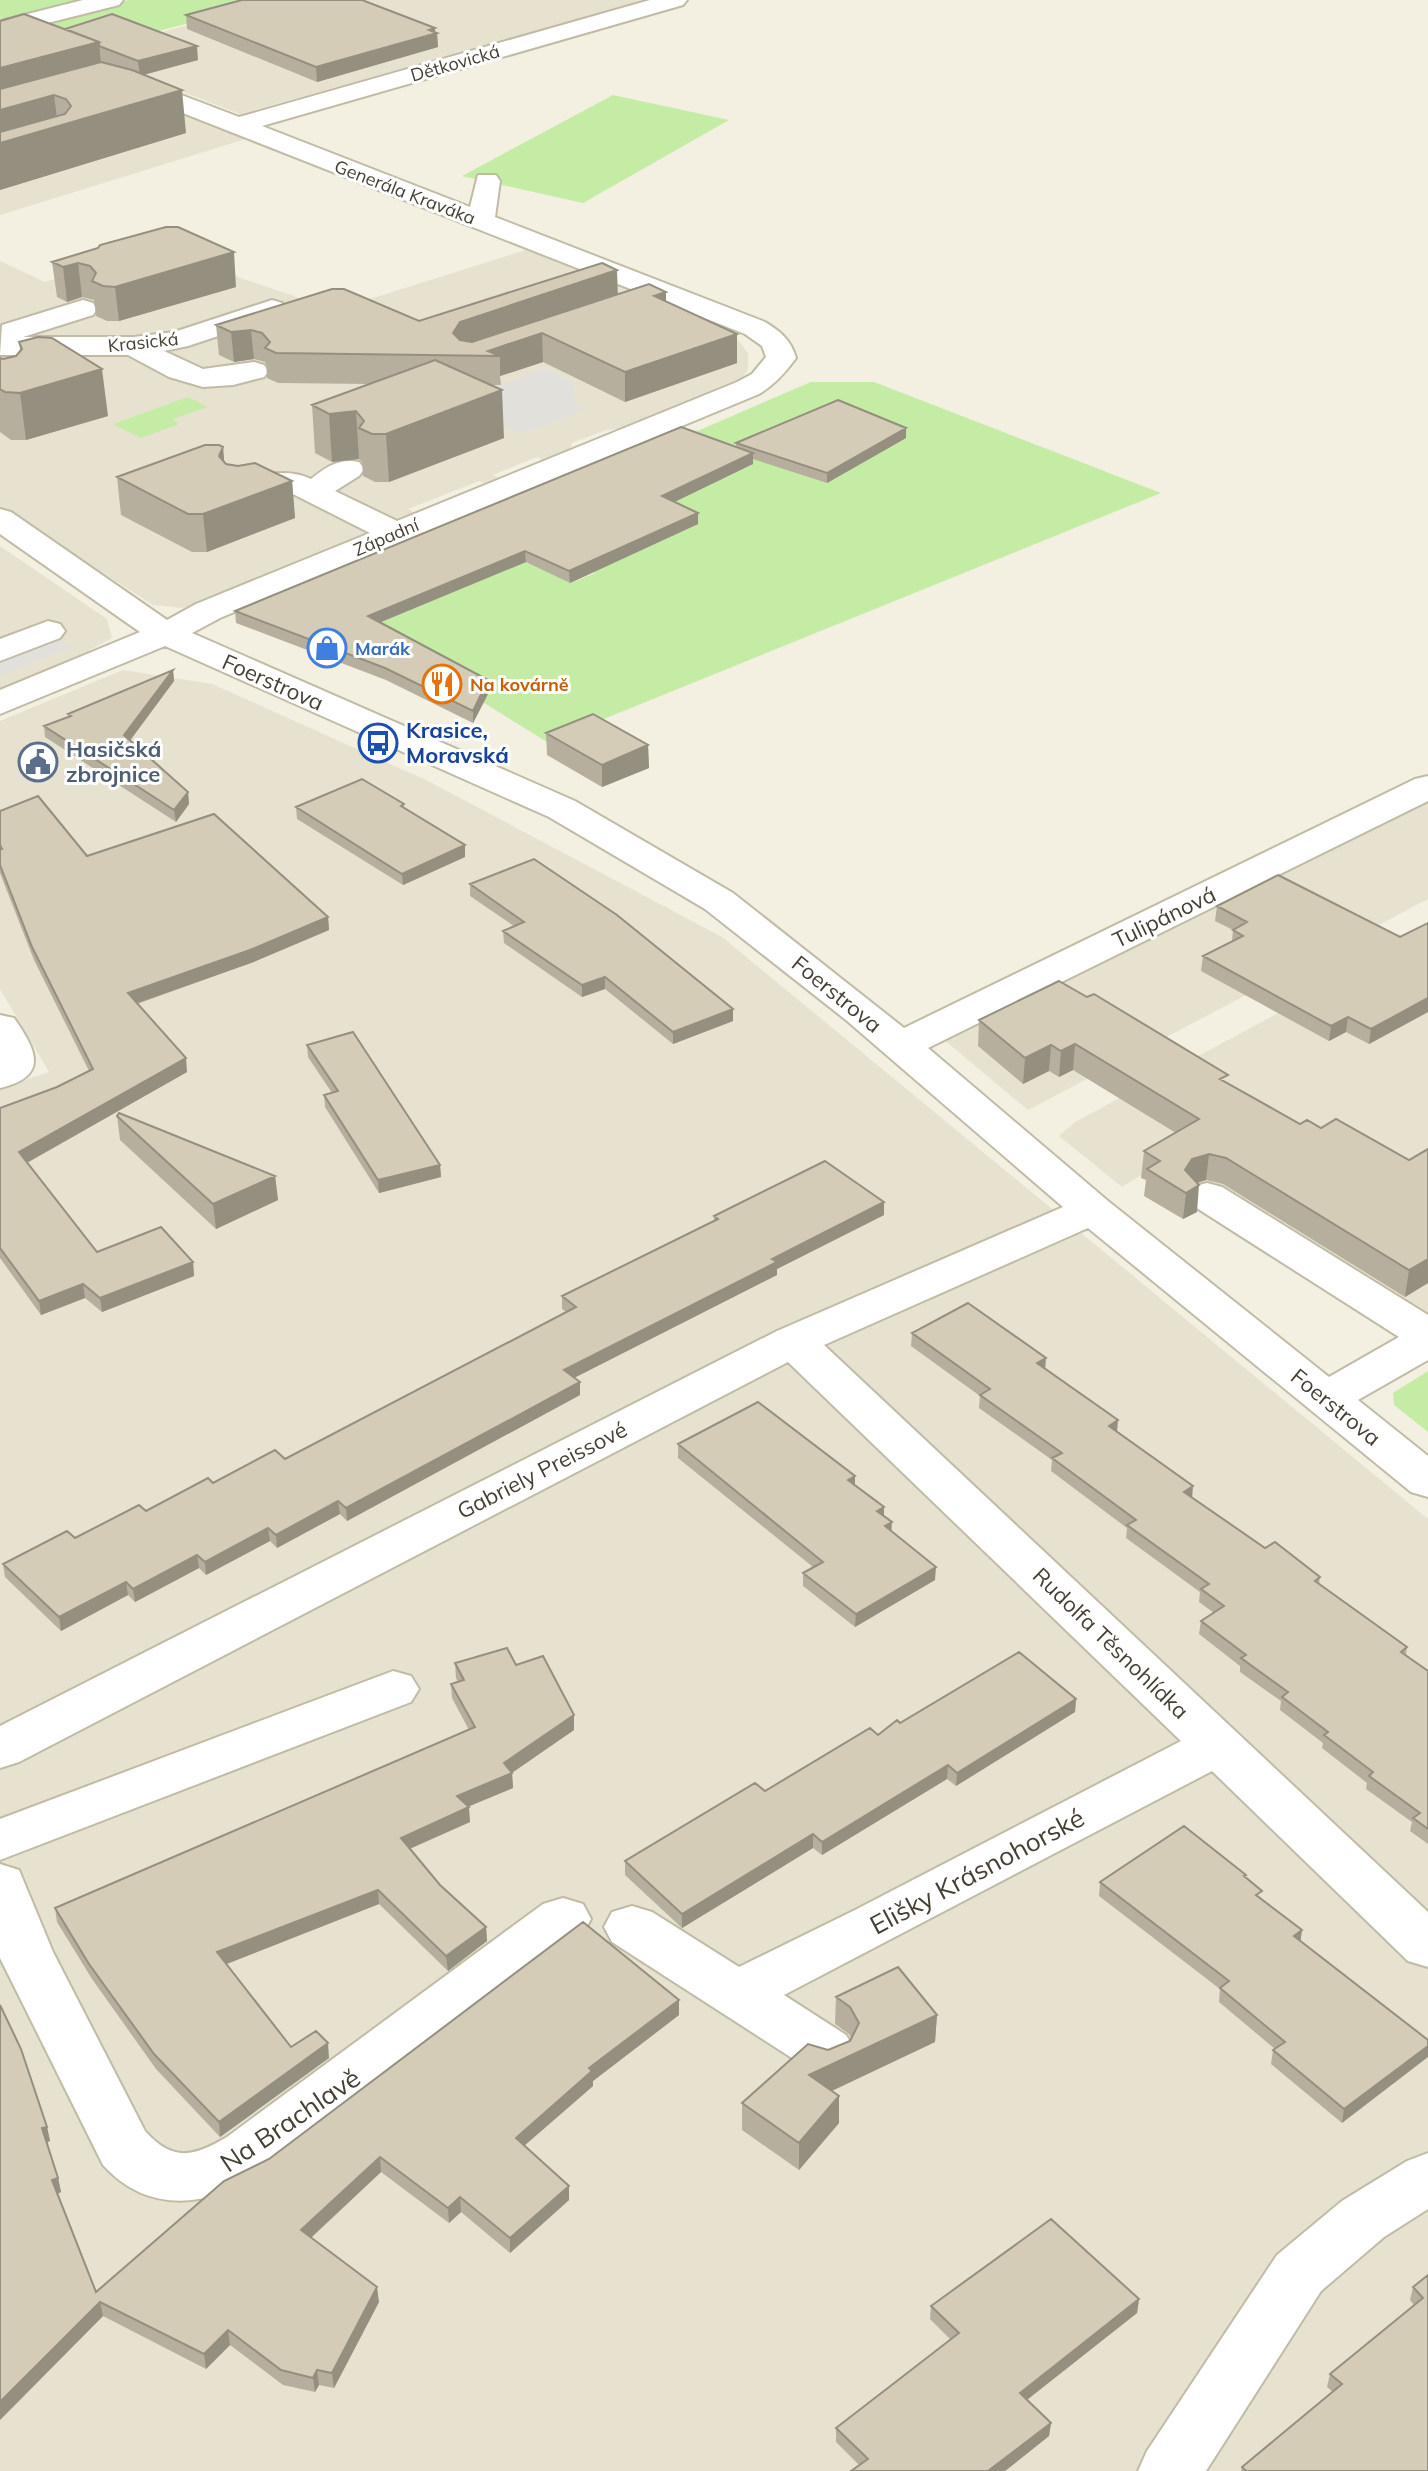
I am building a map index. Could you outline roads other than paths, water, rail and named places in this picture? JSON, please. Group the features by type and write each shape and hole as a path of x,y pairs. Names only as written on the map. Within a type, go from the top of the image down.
{"street":[{"path":"0,31 111,0"},
{"name":"Dětkovická","path":"236,126 675,0"},
{"path":"0,31 29,45"},
{"name":"Generála Kraváka","path":"201,128 104,84 236,126 668,294 770,337 779,347 781,358 771,372"},
{"path":"481,222 487,181"},
{"path":"634,306 668,294"},
{"name":"Krasická","path":"1,346 134,346 178,340 280,307"},
{"path":"1,346 12,331 83,309"},
{"path":"134,346 198,380 218,381 254,371"},
{"name":"Západní","path":"0,703 165,634 208,611 748,388 771,372"},
{"path":"314,492 336,474 348,469"},
{"path":"241,491 275,482 293,482 395,533"},
{"path":"0,519 165,634"},
{"path":"0,651 48,631"},
{"name":"Foerstrova","path":"165,634 562,809 719,901 899,1045 1093,1210 1428,1481"},
{"name":"Tulipánová","path":"899,1045 1428,787"},
{"path":"0,1027 15,1053 14,1066 0,1076"},
{"path":"1207,1196 1428,1338 1326,1399"},
{"name":"Gabriely Preissové","path":"0,1749 793,1341 1093,1210"},
{"name":"Rudolfa Těsnohlídka","path":"793,1341 1428,1946"},
{"path":"0,1840 393,1689"},
{"name":"Elišky Krásnohorské","path":"735,1994 875,1925 1218,1745"},
{"name":"Na Brachlavě","path":"0,1885 25,1952 124,2148 142,2166 168,2177 188,2178 212,2173 237,2160 349,2081 563,1919"},
{"path":"632,1927 826,2051"},
{"path":"1170,2471 1299,2273 1363,2219 1428,2178"}],"place":[{"name":"Marák","path":"327,648"},
{"name":"Na kovárně","path":"442,684"},
{"name":"Krasice, Moravská","path":"378,743"},
{"name":"Hasičská zbrojnice","path":"38,762"}]}
